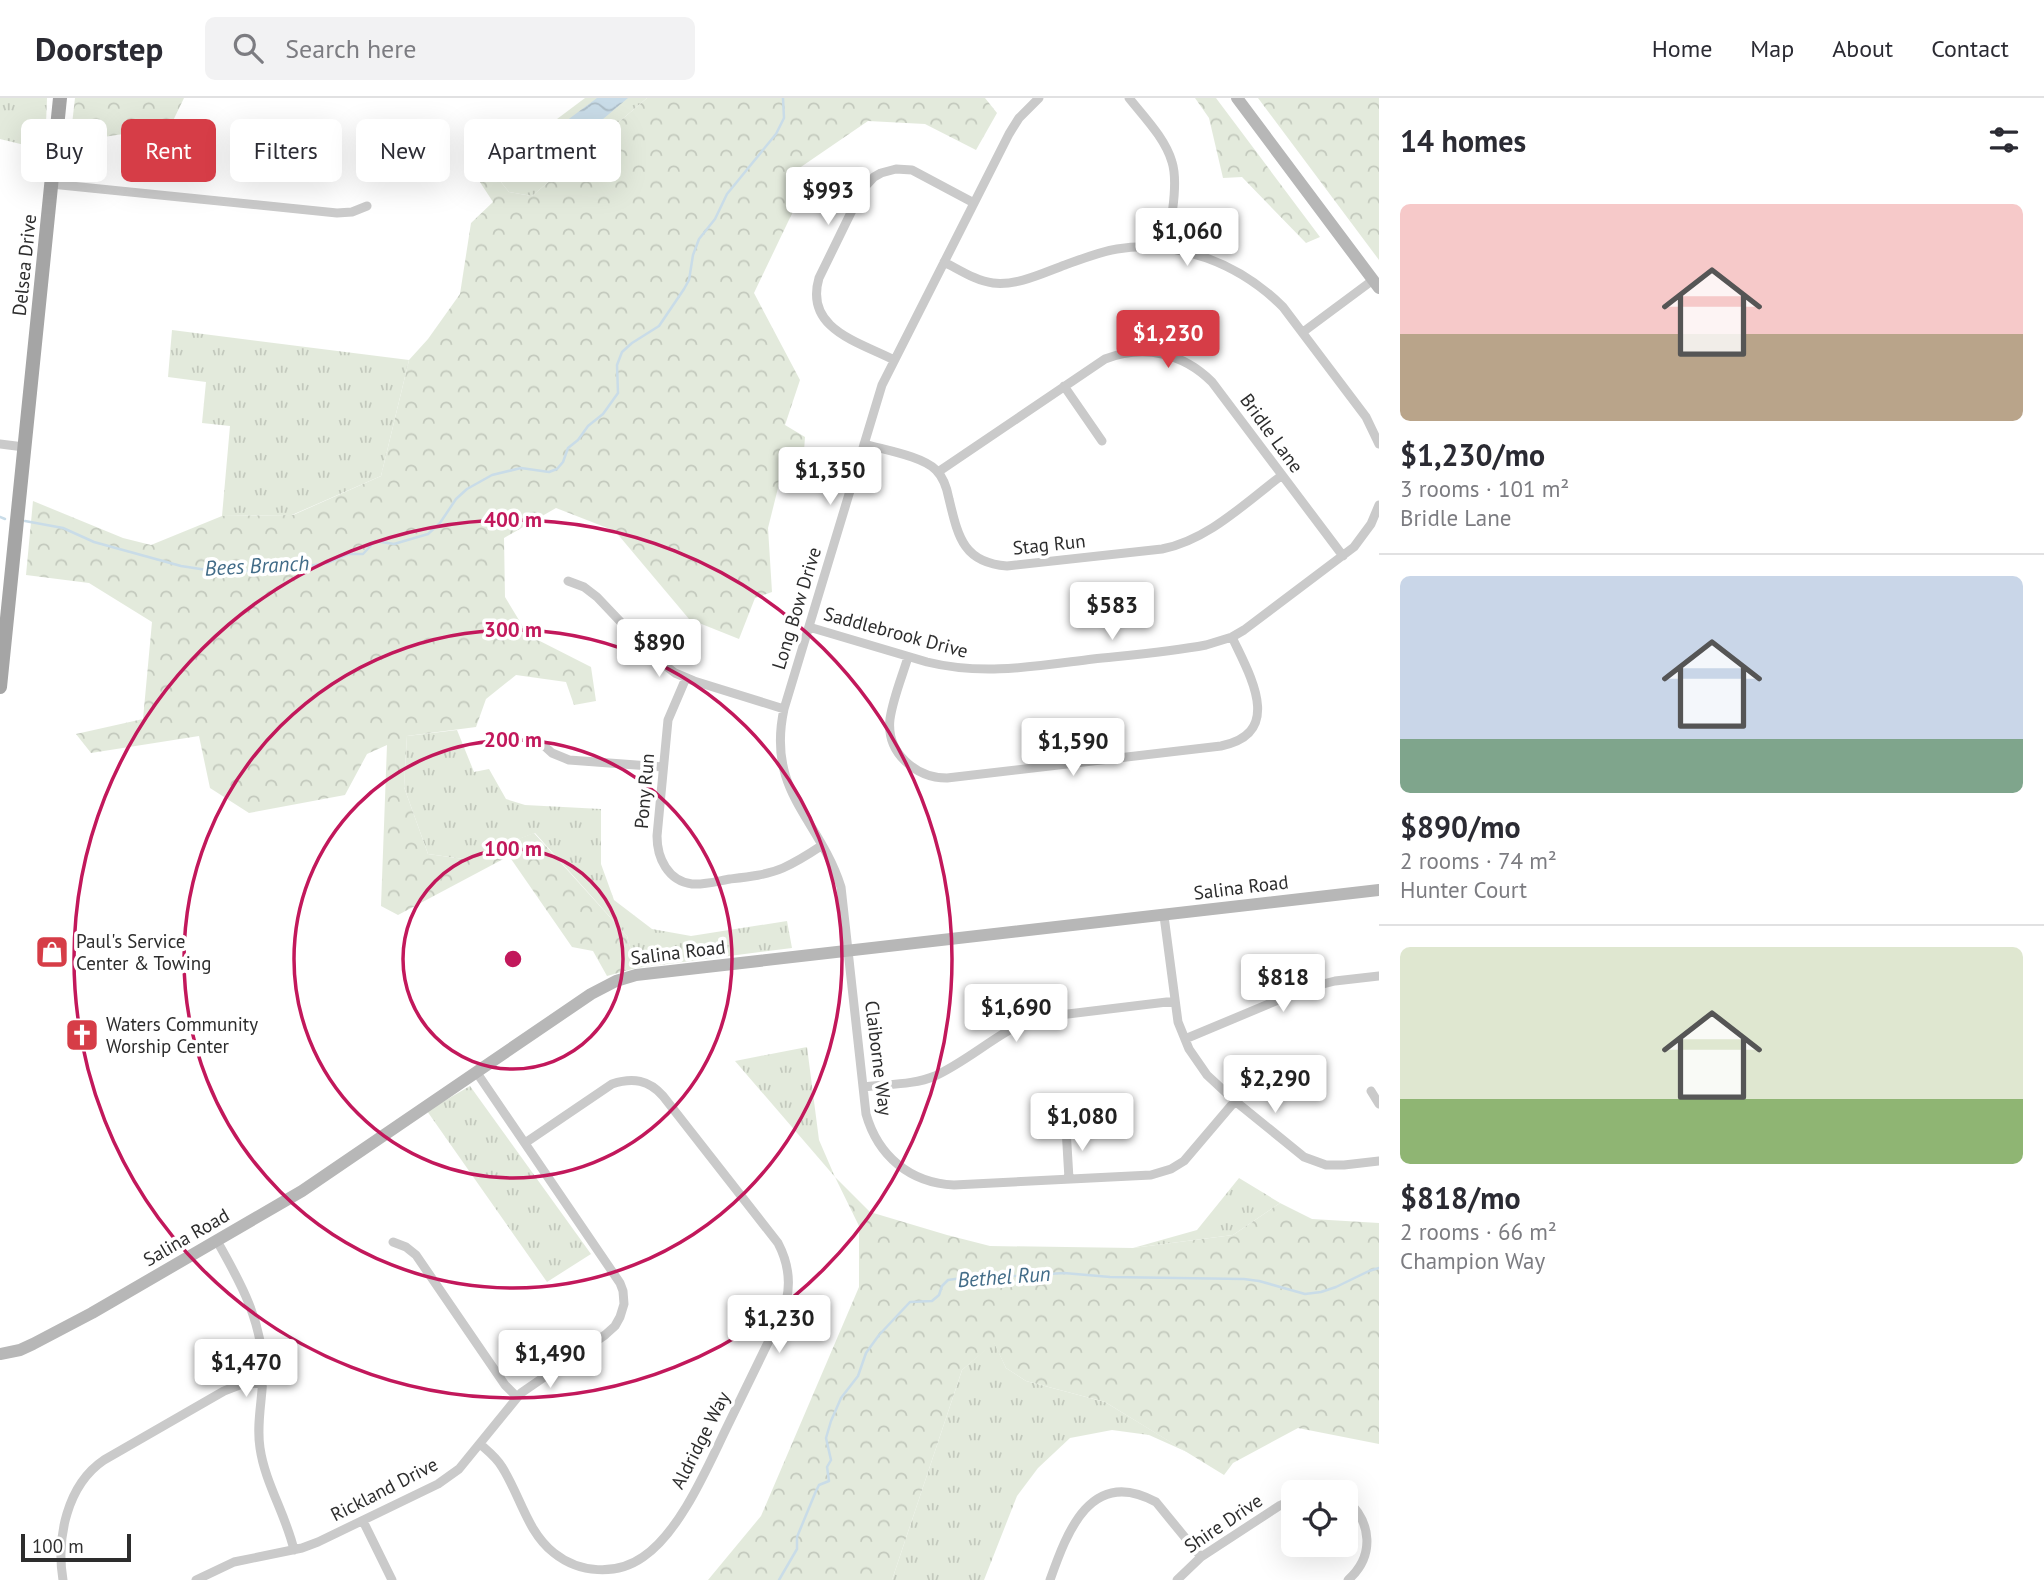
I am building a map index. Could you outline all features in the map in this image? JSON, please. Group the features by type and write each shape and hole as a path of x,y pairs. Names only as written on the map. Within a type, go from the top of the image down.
{"main road":[{"name":"Delsea Drive","path":"0,687 60,98"}],"street":[{"name":"Long Bow Drive","path":"848,952 841,887 784,775 780,745 784,709 882,386 1013,126 1040,98"},
{"path":"1129,98 1160,139 1172,160 1174,175 1167,249"},
{"path":"1237,98 1377,281 1303,332"},
{"path":"894,360 830,327 820,314 816,301 819,278 862,190 881,173 904,169 920,174 974,202"},
{"path":"51,184 337,213 352,212 367,206"},
{"path":"944,262 978,279 1002,284 1110,251 1140,247 1167,249 1205,258 1244,276 1274,299 1303,332 1366,417 1379,444"},
{"name":"Bridle Lane","path":"938,472 1098,363 1122,354 1154,352 1183,360 1200,371 1218,389 1343,556"},
{"path":"1064,386 1102,441"},
{"path":"0,444 24,447"},
{"path":"864,444 921,461 938,472"},
{"name":"Stag Run","path":"938,472 947,489 957,533 964,545 989,564 1007,566 1180,545 1215,526 1281,476"},
{"name":"Saddlebrook Drive","path":"809,627 946,667 998,670 1197,647 1232,637 1254,624 1343,556 1361,539 1379,505"},
{"path":"568,581 584,587 597,597 653,656 675,673 784,709"},
{"path":"908,657 890,717 892,738 902,759 915,769 933,777 947,778 1221,746 1238,740 1255,722 1258,702 1232,637"},
{"name":"Pony Run","path":"686,678 668,720 663,767 657,836 658,852 668,872 694,884 767,873 821,846"},
{"path":"541,743 552,753 569,760 663,767"},
{"name":"Salina Road","path":"0,1354 33,1345 302,1191 591,994 616,981 636,975 1379,890"},
{"path":"1164,916 1178,1021 1195,1059 1207,1075 1291,1148 1312,1161 1344,1165 1379,1161"},
{"name":"Claiborne Way","path":"848,952 866,1114 876,1139 894,1162 911,1175 932,1183 954,1185 1151,1175 1179,1165 1235,1101"},
{"path":"1185,1039 1307,988 1379,976"},
{"path":"864,1087 933,1076 1018,1025 1035,1018 1175,1001"},
{"name":"Rickland Drive","path":"196,1580 234,1562 294,1550 318,1542 447,1478 464,1464 517,1397 612,1329 621,1317 624,1300 617,1279 477,1073"},
{"name":"Aldridge Way","path":"480,1444 501,1465 535,1532 556,1555 574,1565 597,1570 617,1569 636,1562 661,1540 698,1485 780,1318 788,1293 786,1261 776,1239 653,1086 633,1080 612,1084 525,1143"},
{"path":"1371,1091 1379,1104"},
{"path":"1066,1128 1069,1179"},
{"path":"217,1241 239,1279 253,1312 261,1346 261,1454 294,1550"},
{"path":"393,1242 410,1249 416,1255 505,1385 517,1397"},
{"path":"63,1580 61,1555 68,1512 75,1490 88,1472 109,1456 224,1391 242,1384 263,1383"},
{"path":"1050,1580 1077,1517 1108,1494 1132,1493 1156,1502 1202,1557"},
{"name":"Shire Drive","path":"1177,1580 1202,1557 1281,1505"},
{"path":"1348,1580 1358,1571 1364,1558 1367,1538 1365,1523 1358,1511"},
{"path":"363,1521 392,1580"}],"green space":[{"path":"0,98 47,98 46,119 21,119 21,144 0,139"},
{"path":"75,98 184,98 174,119 121,119 121,134 107,136 107,119 73,119"},
{"path":"585,98 647,98 621,120 557,119"},
{"path":"647,98 985,98 997,113 976,150 925,124 868,121 795,171 809,178 754,293 800,380 785,425 805,437 804,451 780,480 768,528 772,592 755,598 739,639 689,619 615,531 556,508 504,538 505,597 528,635 591,667 596,701 574,705 566,682 516,675 486,699 476,727 407,736 404,787 428,854 464,859 534,833 627,936 636,968 607,976 593,951 572,947 509,856 398,915 381,906 387,745 367,754 345,795 249,813 210,788 199,736 91,753 76,734 143,719 152,622 89,583 26,575 33,501 123,538 151,545 222,516 293,515 381,476 409,360 428,339 460,294 471,223 493,202 480,182 501,182 509,192 532,196 548,182 621,182 621,120"},
{"path":"1195,98 1216,98 1320,237 1306,243 1242,177 1223,178 1209,118"},
{"path":"1258,98 1379,98 1379,260"},
{"path":"501,182 548,182 532,196 509,192"},
{"path":"172,330 409,360 381,476 292,515 222,516 230,426 202,423 206,382 168,377"},
{"path":"457,730 474,772 489,769 506,799 525,805 601,809 601,864 614,900 652,929 691,936 787,921 792,948 636,968 627,936 535,833 464,859 428,854 404,787 407,736"},
{"path":"807,1047 819,1140 835,1177 735,1061"},
{"path":"470,1086 591,1254 547,1282 427,1111"},
{"path":"835,1177 870,1212 990,1246 1133,1248 1233,1235 1280,1203 1312,1219 1379,1223 1379,1444 1298,1428 1233,1463 1224,1475 1105,1402 1026,1381 1006,1368 994,1343 962,1370 892,1580 708,1580 761,1516 859,1287 859,1226"},
{"path":"1239,1178 1280,1203 1233,1235 1133,1248 1197,1230"},
{"path":"994,1342 1006,1368 1026,1381 1105,1402 1187,1452 1149,1435 1112,1430 1070,1438 1038,1468 1017,1496 984,1580 892,1580 962,1370"}],"water":[{"path":"597,98 628,98 603,119 569,119"}],"waterway":[{"name":"Bees Branch","path":"25,521 63,528 94,542 181,566 220,572 291,569 327,563 348,554 363,554 375,541 394,544 428,534 440,523 456,499 467,489 492,475 521,468 549,472 557,469 568,448 603,414 618,393 617,365 622,352 659,326 684,289 689,280 699,239 715,219 727,194 776,134 784,118 783,98"},
{"name":"Bees Branch","path":"0,517 5,519"},
{"name":"Bethel Run","path":"779,1580 797,1549 797,1537 819,1485 829,1481 827,1467 831,1460 826,1438 841,1398 858,1376 866,1353 910,1302 932,1301 948,1280 1064,1273 1110,1277 1244,1279 1305,1294 1336,1287 1379,1268"}],"place":[{"name":"Paul's Service Center & Towing","path":"52,952"},
{"name":"Waters Community Worship Center","path":"82,1035"}]}
